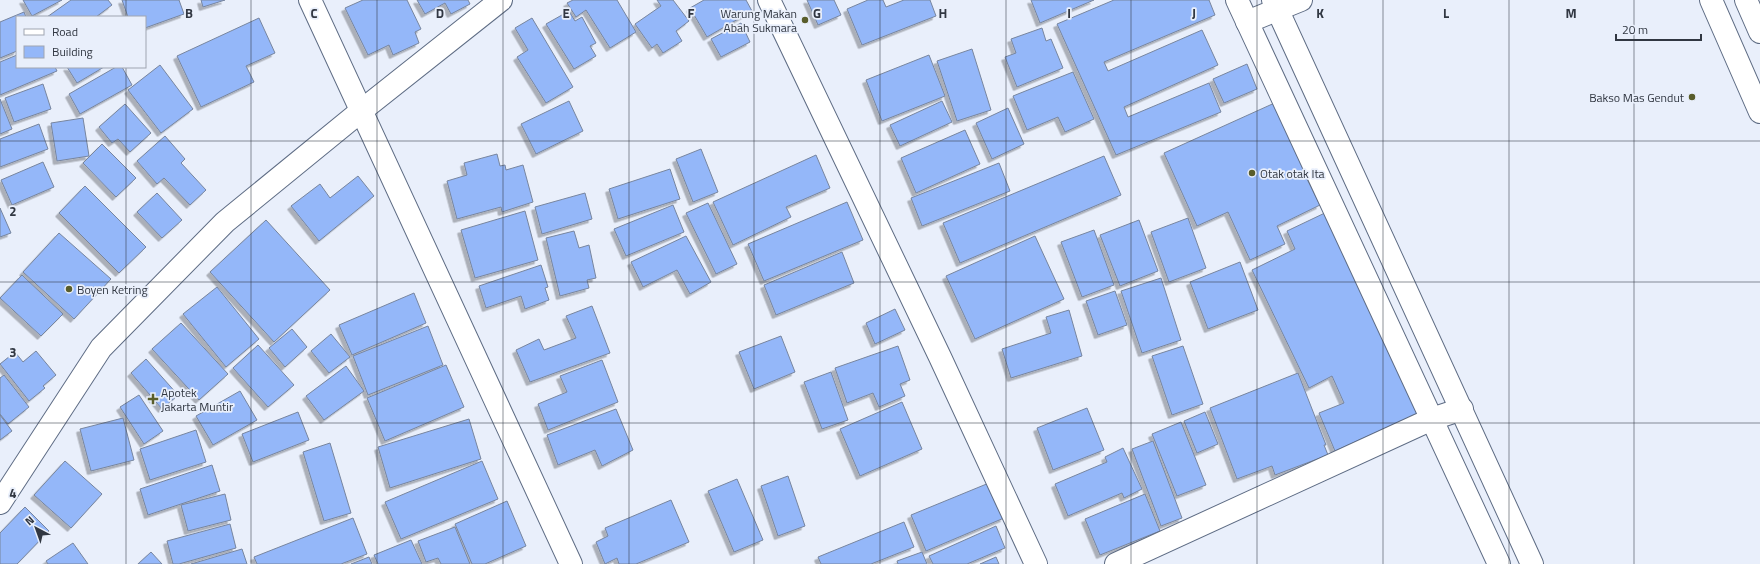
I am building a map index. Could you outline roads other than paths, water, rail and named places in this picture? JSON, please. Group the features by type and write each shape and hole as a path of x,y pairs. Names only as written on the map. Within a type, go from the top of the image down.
{"street":[{"path":"310,0 571,564"},
{"path":"1,499 101,348 225,222 361,111 501,0"},
{"path":"769,0 937,350 1036,564"},
{"path":"1237,0 1499,564"},
{"path":"1247,22 1276,5 1301,0"},
{"path":"1710,0 1760,112"},
{"path":"1746,0 1760,32"},
{"path":"1276,5 1532,564"},
{"path":"1116,564 1432,419 1462,409"}],"place":[{"name":"Warung Makan Abah Sukmara","path":"805,20"},
{"name":"Bakso Mas Gendut","path":"1692,97"},
{"name":"Otak otak Ita","path":"1252,173"},
{"name":"Boyen Ketring","path":"69,289"},
{"name":"Apotek Jakarta Muntir","path":"153,399"}]}
